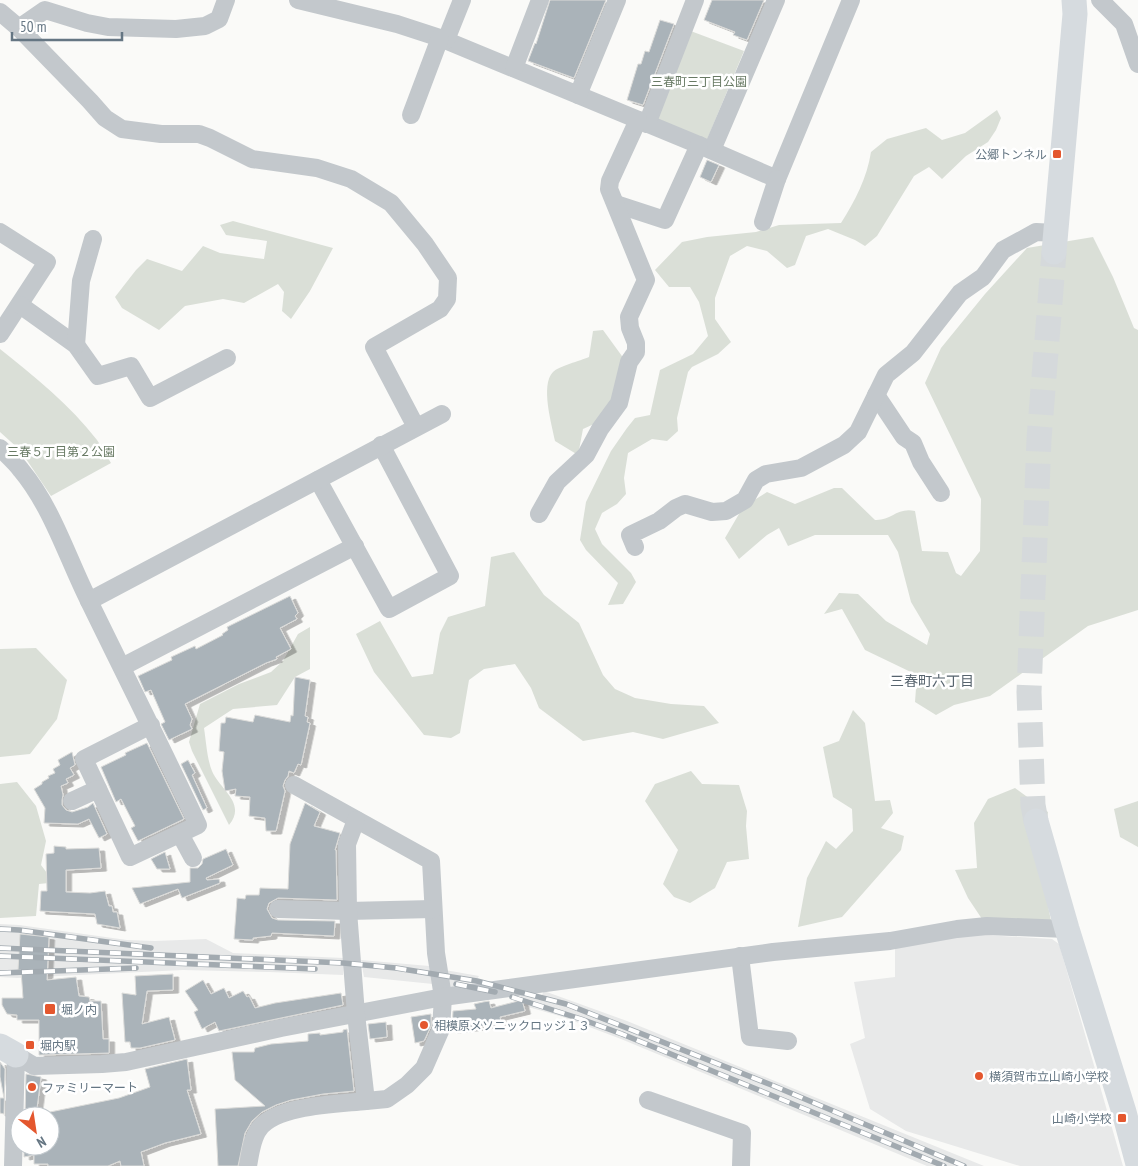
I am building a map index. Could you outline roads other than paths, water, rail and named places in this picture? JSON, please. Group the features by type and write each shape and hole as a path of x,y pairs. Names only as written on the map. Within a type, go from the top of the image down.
{"street":[{"path":"19,28 45,10 87,23 108,27 176,29 205,26 219,18 226,0"},
{"path":"298,0 337,4 443,39 778,179"},
{"path":"411,115 443,39 462,0"},
{"path":"514,68 540,0"},
{"path":"578,95 618,0"},
{"path":"539,514 557,482 586,456 600,428 619,403 628,362 636,352 636,343 630,328 629,317 646,280 609,189 610,182 642,122 696,0"},
{"path":"616,204 665,220 705,148 776,0"},
{"path":"763,222 778,179 850,0"},
{"path":"635,547 630,535 659,521 676,508 685,504 712,512 726,511 745,500 756,480 766,474 801,468 844,445 858,432 886,375 914,353 960,293 983,276 1003,250 1036,232 1055,243 1075,14 1074,0"},
{"path":"1100,0 1124,24 1138,64"},
{"path":"0,12 19,28 105,118 122,129 161,134 199,134 252,159 317,168 351,179 391,203 425,244 448,278 447,299 440,309 374,347 416,427"},
{"path":"0,232 47,262 0,334"},
{"path":"76,346 81,281 93,240"},
{"path":"20,305 76,346 98,376 131,366 150,398 227,358"},
{"path":"876,395 904,437 914,442 921,462 941,493"},
{"path":"88,600 442,414"},
{"path":"318,480 389,609 450,576 382,446"},
{"path":"0,448 21,469 44,504 88,600 151,725 198,825 130,857 84,759 151,725"},
{"path":"122,667 355,546"},
{"path":"248,1166 251,1150 259,1129 274,1117 304,1108 387,1100 424,1068 441,1029 443,997 436,954 431,861 294,785"},
{"path":"72,802 98,789"},
{"path":"356,820 347,844 348,911 356,1014 366,1101"},
{"path":"1036,821 1138,1164"},
{"path":"180,834 193,858"},
{"path":"278,909 348,911 433,909"},
{"path":"8,1050 34,1066 126,1062 272,1030 443,997 740,956 890,941 940,931 987,926 1068,929"},
{"path":"740,956 750,1037 788,1040"},
{"path":"8,1050 13,1166"},
{"path":"648,1100 742,1133 741,1166"}],"tunnel":[{"path":"1036,821 1033,805 1029,692 1039,439 1054,252"}],"railway":[{"path":"0,929 151,948"},
{"path":"0,948 343,963 396,968 477,981 566,1004 774,1086 964,1166"},
{"path":"0,956 315,969"},
{"path":"0,973 136,968"},
{"path":"456,984 495,992"},
{"path":"512,997 622,1034 944,1166"}],"place":[{"name":"公郷トンネル","path":"1057,154"},
{"name":"堀ノ内","path":"50,1009"},
{"name":"相模原メソニックロッジ１３","path":"424,1025"},
{"name":"堀内駅","path":"30,1045"},
{"name":"横須賀市立山崎小学校","path":"979,1076"},
{"name":"ファミリーマート","path":"32,1087"},
{"name":"山崎小学校","path":"1122,1118"}],"district":[{"name":"三春町六丁目","path":"932,681"}],"park label":[{"name":"三春町三丁目公園","path":"699,81"},
{"name":"三春５丁目第２公園","path":"61,451"}]}
